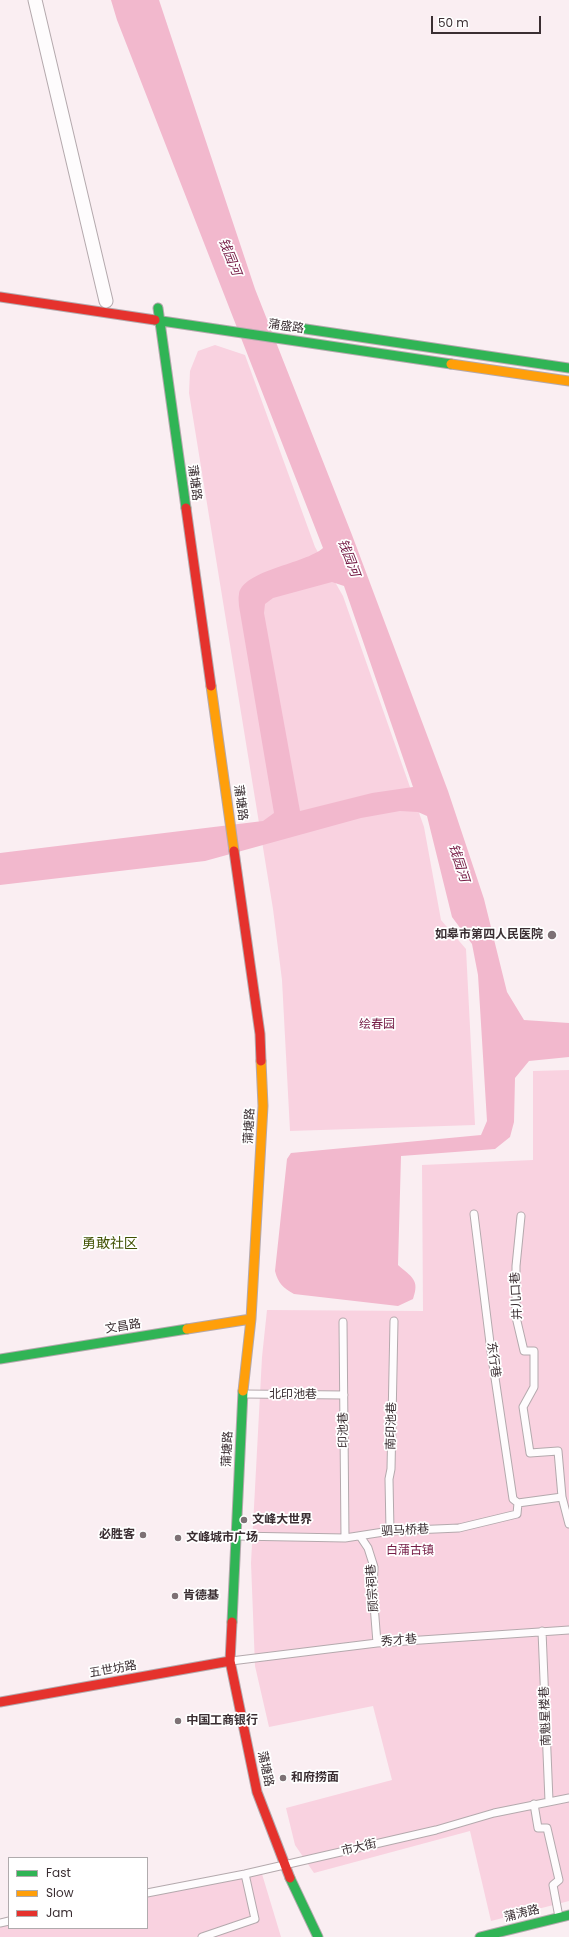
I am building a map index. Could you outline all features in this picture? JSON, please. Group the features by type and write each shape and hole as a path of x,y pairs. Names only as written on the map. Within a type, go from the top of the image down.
{"main road":[{"name":"蒲盛路","path":"0,297 569,381"},
{"name":"蒲塘路","path":"158,308 260,1034 263,1106 251,1319 243,1394 230,1661 258,1792 284,1865 318,1937"},
{"name":"蒲盛路","path":"288,327 569,368"},
{"name":"文昌路","path":"0,1359 251,1319"},
{"name":"五世坊路","path":"0,1702 230,1661"},
{"name":"蒲涛路","path":"480,1937 569,1915"}],"street":[{"path":"35,0 106,301"}],"lane":[{"name":"东行巷","path":"474,1214 491,1350 513,1499 518,1503"},
{"name":"井儿口巷","path":"521,1216 516,1266 516,1317 524,1350 534,1351 534,1387 524,1407 530,1453 558,1451 562,1497 569,1524"},
{"name":"南印池巷","path":"390,1531 389,1480 391,1469 394,1321"},
{"name":"印池巷","path":"342,1322 345,1538"},
{"name":"北印池巷","path":"243,1394 344,1395"},
{"path":"518,1503 562,1497"},
{"name":"驷马桥巷","path":"235,1536 345,1538 390,1531 459,1528 517,1514 518,1503"},
{"name":"顾宗祠巷","path":"360,1536 368,1548 374,1567 373,1592 377,1643"},
{"name":"秀才巷","path":"230,1661 377,1643 569,1630"},
{"name":"南魁星楼巷","path":"542,1631 549,1801"},
{"name":"市大街","path":"148,1894 245,1874 436,1830 494,1812 569,1798"},
{"path":"534,1804 538,1828 547,1828 559,1880 552,1885 559,1917"},
{"path":"202,1937 255,1919 245,1874"}],"green space":[{"name":"绘春园","path":"215,345 245,355 315,547 343,596 424,827 441,920 466,949 475,1125 290,1131 282,980 273,909 189,393 190,371 198,351"},
{"name":"白蒲古镇","path":"569,1070 569,1901 491,1921 470,1831 314,1873 295,1845 286,1808 392,1780 373,1706 269,1727 255,1666 251,1563 262,1357 267,1310 423,1311 422,1165 533,1160 533,1071"},
{"path":"262,1874 281,1937 0,1937 0,1927 8,1925 8,1929 148,1929 148,1897"}],"water":[{"name":"钱园河","path":"111,0 159,0 255,289 352,535 448,791 484,899 507,992 524,1020 569,1023 569,1057 529,1061 515,1078 514,1122 510,1137 495,1149 401,1156 398,1265 411,1276 416,1287 413,1299 398,1306 294,1294 282,1285 275,1271 287,1159 291,1153 481,1135 487,1121 478,975 472,944 452,917 427,816 418,812 400,811 361,818 205,861 0,885 0,853 263,821 274,813 239,606 239,594 243,586 251,579 276,568 303,559 323,548 117,20","holes":["332,582 344,586 413,787 372,793 300,811 264,613 265,604 273,598"]}],"traffic: fast":[{"path":"158,308 186,508"},
{"path":"155,320 451,364"},
{"path":"299,328 569,368"},
{"path":"0,1359 187,1329"},
{"path":"232,1622 243,1391"},
{"path":"290,1878 318,1937"},
{"path":"480,1937 569,1915"}],"traffic: slow":[{"path":"451,364 569,381"},
{"path":"211,686 234,851"},
{"path":"243,1391 251,1319 263,1106 261,1061"},
{"path":"187,1329 251,1319"}],"traffic: jam":[{"path":"0,297 155,320"},
{"path":"186,508 211,686"},
{"path":"234,851 260,1034 261,1061"},
{"path":"232,1622 230,1661 257,1792 290,1878"},
{"path":"0,1702 230,1661"}],"place":[{"name":"如皋市第四人民医院","path":"552,935"},
{"name":"文峰大世界","path":"244,1520"},
{"name":"必胜客","path":"143,1535"},
{"name":"文峰城市广场","path":"178,1538"},
{"name":"肯德基","path":"175,1596"},
{"name":"中国工商银行","path":"178,1721"},
{"name":"和府捞面","path":"283,1778"}],"district":[{"name":"勇敢社区","path":"110,1244"}]}
